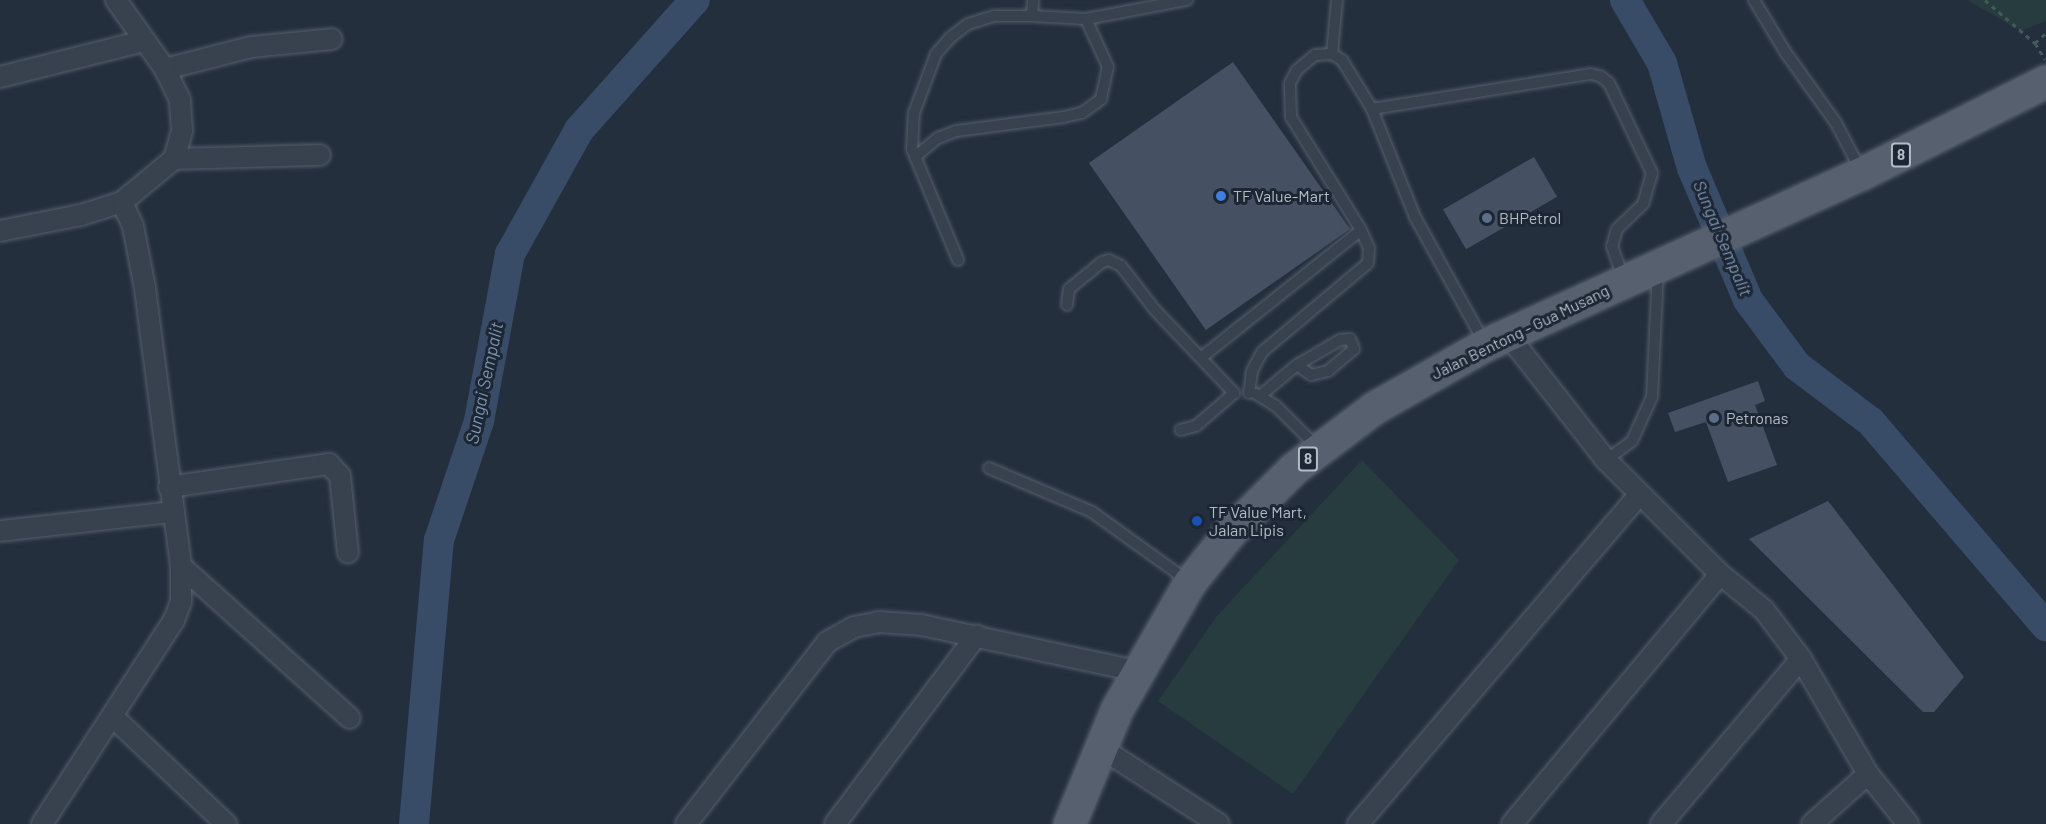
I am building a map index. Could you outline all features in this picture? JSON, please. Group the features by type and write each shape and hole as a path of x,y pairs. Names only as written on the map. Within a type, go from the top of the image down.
{"main road":[{"name":"Jalan Bentong - Gua Musang","path":"1070,824 1101,748 1137,671 1190,583 1272,489 1375,408 1497,340 1862,174 2046,82"}],"street":[{"path":"0,231 81,215 122,202 174,159 182,131 180,100 165,69 142,41 116,0"},
{"path":"165,69 251,46 332,39"},
{"path":"0,77 142,41"},
{"path":"174,159 320,154"},
{"path":"42,824 113,717 179,611 181,566 172,512 145,288 133,226 122,202"},
{"path":"1497,340 1606,460 1720,574 1764,610 1801,659 1868,774 1908,824"},
{"path":"169,487 329,464 340,476 348,553"},
{"path":"1358,824 1640,494"},
{"path":"0,531 172,512"},
{"path":"181,566 350,718"},
{"path":"1512,824 1720,574"},
{"path":"686,824 827,642 839,634 879,622 977,635 1137,671"},
{"path":"835,824 977,635"},
{"path":"1661,824 1801,659"},
{"path":"113,717 226,824"},
{"path":"1101,748 1219,824"},
{"path":"1812,824 1868,774"}],"lane":[{"path":"1032,16 1033,0"},
{"path":"958,260 915,157 914,113 936,54 968,24 994,16 1086,19 1187,0"},
{"path":"1332,54 1337,0"},
{"path":"1754,0 1786,53 1836,123 1862,174"},
{"path":"915,157 938,138 956,131 1073,115 1101,99 1108,67 1086,19"},
{"path":"1249,393 1252,371 1263,352 1368,263 1369,248 1361,230 1291,117 1290,83 1298,70 1315,55 1332,54 1342,60 1372,109 1415,217 1497,340"},
{"path":"1372,109 1600,76 1609,83 1652,173 1644,204 1617,229 1612,246 1624,282"},
{"path":"1202,357 1361,230"},
{"path":"1066,305 1069,289 1086,274 1102,262 1116,262 1155,310 1234,393"},
{"path":"1606,460 1632,441 1652,397 1659,265"},
{"path":"1261,395 1297,364 1340,340 1350,339 1354,349 1328,371 1311,375 1297,364"},
{"path":"1180,430 1196,426 1234,393 1249,393 1261,395 1321,450"},
{"path":"989,468 1092,512 1190,583"}],"path":[{"path":"1985,0 2035,43 2046,61"},
{"path":"2035,43 2046,33"}],"green space":[{"path":"1967,0 2046,0 2046,21 2021,31"},
{"path":"1362,460 1459,560 1293,794 1158,701 1217,616"}],"building":[{"name":"TF Value-Mart","path":"1233,62 1350,229 1206,330 1089,163"},
{"path":"1534,157 1557,197 1466,249 1443,210"},
{"path":"1758,381 1765,401 1755,405 1777,465 1728,482 1706,422 1675,432 1668,413"},
{"path":"1828,501 1964,677 1934,712 1923,712 1749,539"}],"waterway":[{"name":"Sungai Sempalit","path":"414,824 439,540 479,421 510,254 579,130 695,0"},
{"name":"Sungai Sempalit","path":"1625,0 1662,63 1692,168 1748,300 1797,366 1871,422 2046,626"}],"place":[{"name":"TF Value-Mart","path":"1221,196"},
{"name":"BHPetrol","path":"1487,218"},
{"name":"Petronas","path":"1714,418"},
{"name":"TF Value Mart, Jalan Lipis","path":"1197,521"}]}
